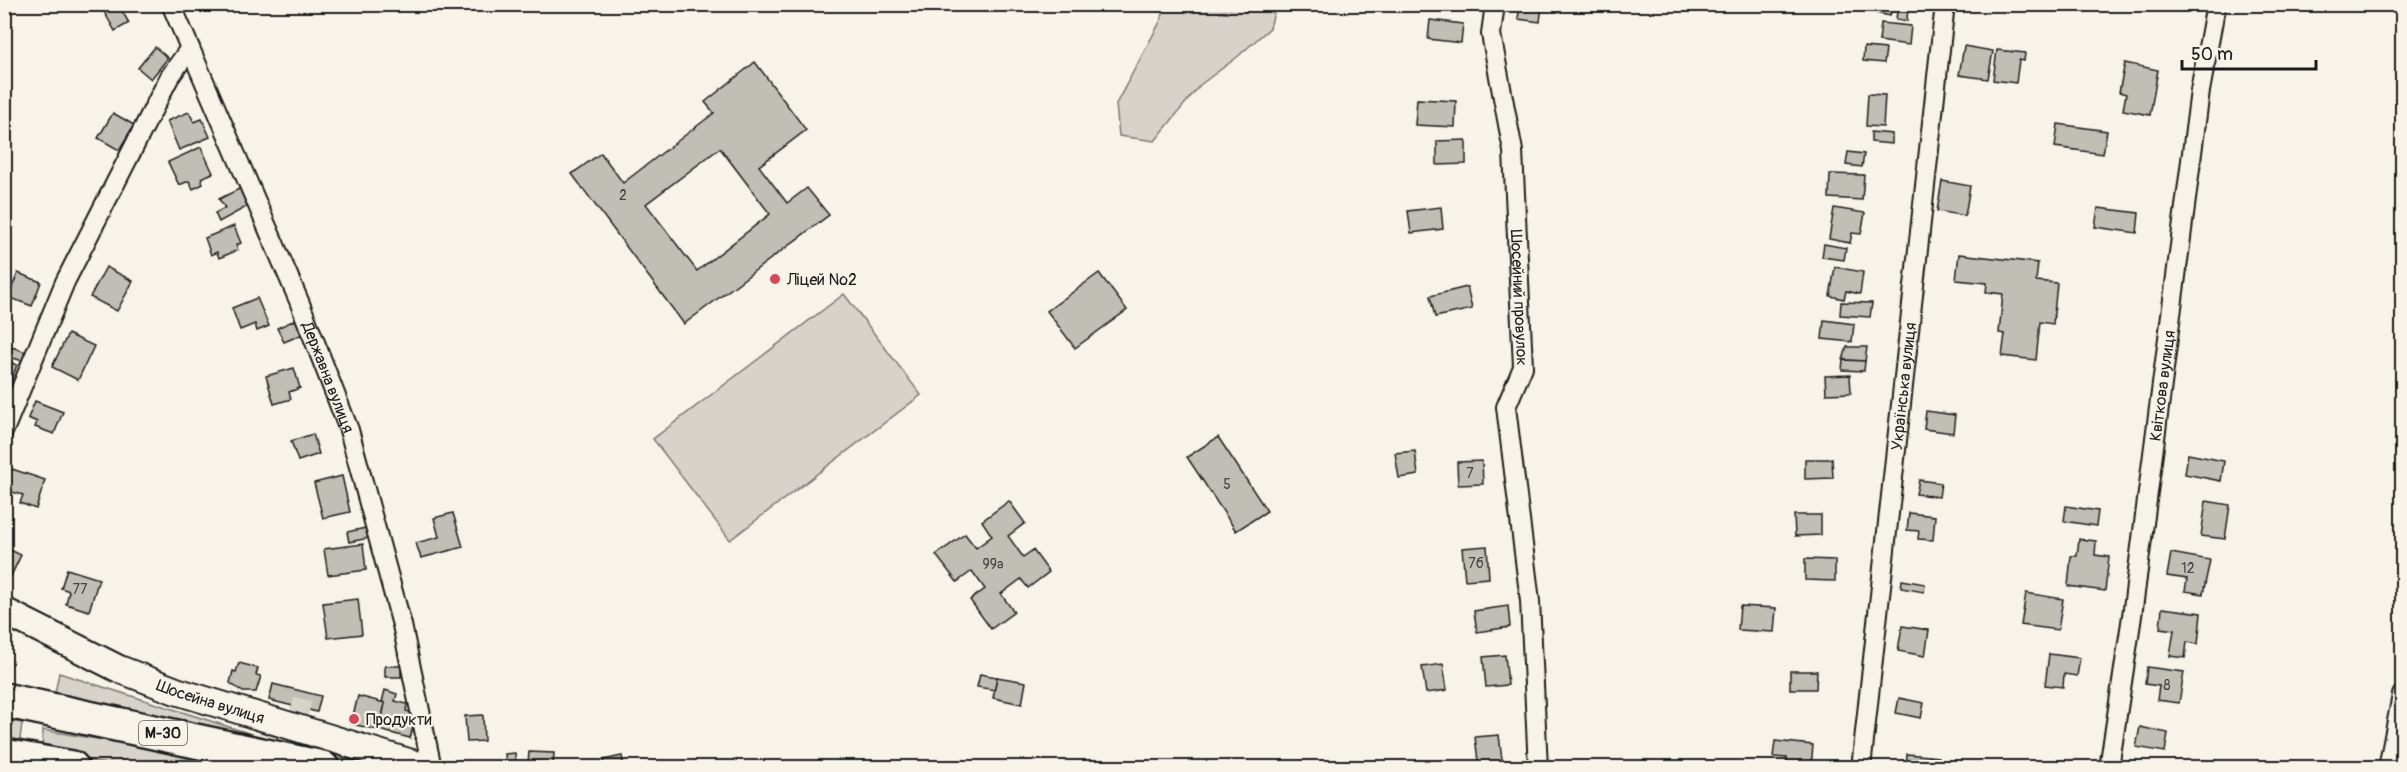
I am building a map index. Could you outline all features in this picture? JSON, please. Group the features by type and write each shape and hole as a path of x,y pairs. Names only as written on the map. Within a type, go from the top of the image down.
{"highway":[{"name":"М-30","path":"4,700 322,768"},
{"path":"4,756 72,768"}],"street":[{"name":"Державна вулиця","path":"171,4 299,302 349,430 402,626 430,768"},
{"name":"Шосейний провулок","path":"1495,4 1491,34 1513,151 1523,367 1506,407 1530,601 1538,768"},
{"name":"Українська вулиця","path":"1861,768 1945,4"},
{"name":"Квіткова вулиця","path":"2109,768 2132,616 2200,91 2216,4"},
{"path":"4,430 65,282 169,78 190,48"},
{"name":"Шосейна вулиця","path":"4,611 119,669 176,691 430,768"},
{"path":"2388,768 2403,695"}],"shaded area":[{"path":"1166,4 1276,5 1270,28 1200,85 1155,141 1119,136 1116,104 1161,20"},
{"path":"844,294 921,395 730,540 653,439"},
{"path":"59,673 283,744 378,767 344,767 54,698"},
{"path":"5,720 22,723 19,747 5,745"},
{"path":"43,730 133,745 233,767 122,767 42,752"}],"building":[{"path":"112,4 118,4 129,23 115,31 103,10"},
{"path":"1520,4 1542,5 1540,22 1518,19"},
{"path":"1872,4 1897,4 1896,7 1892,6 1890,16 1876,13 1877,7"},
{"path":"1898,4 1908,5 1907,21 1896,19"},
{"path":"1430,20 1463,24 1461,43 1428,39"},
{"path":"1881,23 1911,26 1909,45 1879,41"},
{"path":"1964,46 1993,51 1988,79 1959,75"},
{"path":"155,47 168,58 151,79 138,68"},
{"path":"1864,47 1886,49 1884,63 1863,61"},
{"path":"1997,50 2025,53 2024,61 2019,60 2016,83 1993,80"},
{"path":"755,62 806,130 759,166 787,203 807,188 829,215 684,324 572,174 601,153 623,183 714,113 705,102","holes":["720,148 770,214 697,271 646,204"]},
{"path":"2125,63 2158,70 2150,115 2123,110 2126,94 2119,92"},
{"path":"1868,94 1885,95 1883,127 1866,126"},
{"path":"1417,99 1456,101 1455,127 1415,125"},
{"path":"189,112 194,122 202,119 210,137 179,150 167,121"},
{"path":"113,113 134,125 119,150 98,138"},
{"path":"2058,124 2107,131 2103,154 2055,147"},
{"path":"1871,132 1892,134 1892,144 1871,142"},
{"path":"1466,140 1466,164 1437,165 1437,141"},
{"path":"201,147 213,173 201,178 203,184 193,189 189,181 179,185 168,162"},
{"path":"1848,152 1864,154 1862,167 1846,165"},
{"path":"1830,174 1864,175 1862,200 1829,198"},
{"path":"1942,181 1970,186 1965,216 1937,211"},
{"path":"241,188 250,205 219,222 215,213 225,208 219,199"},
{"path":"1441,207 1443,229 1411,233 1408,211"},
{"path":"1834,208 1865,213 1861,234 1852,233 1850,243 1829,239"},
{"path":"2098,208 2139,213 2137,233 2095,227"},
{"path":"234,226 241,243 236,245 238,250 219,258 217,252 211,255 205,238"},
{"path":"1824,244 1846,248 1844,260 1822,257"},
{"path":"1959,254 2038,263 2036,281 2057,283 2053,324 2040,322 2036,360 2002,356 2005,334 1999,333 2003,294 1986,292 1987,283 1956,280"},
{"path":"106,267 133,281 117,311 90,297"},
{"path":"1835,267 1863,272 1860,294 1846,291 1844,299 1830,296"},
{"path":"18,273 41,282 32,306 8,297"},
{"path":"1099,273 1127,310 1075,348 1047,311"},
{"path":"1467,287 1472,309 1435,317 1430,296"},
{"path":"257,298 269,326 257,331 255,324 240,330 232,308"},
{"path":"1841,302 1872,303 1870,317 1840,315"},
{"path":"297,319 303,334 284,342 277,328"},
{"path":"1824,320 1854,324 1852,342 1822,339"},
{"path":"68,334 94,346 78,380 52,367"},
{"path":"12,347 29,353 26,362 10,357"},
{"path":"1847,347 1867,347 1865,361 1843,360"},
{"path":"4,360 17,365 6,394 4,393"},
{"path":"1843,360 1865,361 1864,371 1842,370"},
{"path":"294,368 300,388 289,392 291,399 274,404 266,376"},
{"path":"1850,375 1851,393 1826,394 1825,376"},
{"path":"35,401 63,412 54,434 35,427 37,422 28,418"},
{"path":"1926,411 1955,415 1953,433 1924,429"},
{"path":"313,434 319,454 298,461 291,441"},
{"path":"1218,437 1267,511 1236,531 1187,457"},
{"path":"1415,451 1418,475 1399,478 1395,453"},
{"path":"2188,454 2224,461 2221,481 2185,474"},
{"path":"1805,459 1832,459 1833,478 1805,479"},
{"path":"1482,461 1483,484 1458,485 1457,462"},
{"path":"12,469 45,480 36,509 20,503 23,495 5,490"},
{"path":"342,476 350,512 323,518 314,483"},
{"path":"1919,480 1941,483 1939,497 1916,494"},
{"path":"1009,501 1025,523 1008,536 1023,557 1033,550 1049,572 1028,588 1021,579 1001,594 1014,612 991,629 970,600 985,589 972,571 957,582 936,555 965,534 976,548 992,536 982,521"},
{"path":"2206,501 2230,505 2225,539 2201,536"},
{"path":"2066,506 2098,511 2096,526 2064,521"},
{"path":"453,513 463,547 421,558 416,543 439,537 434,518"},
{"path":"1909,513 1935,516 1933,540 1918,539 1919,531 1907,530"},
{"path":"1794,515 1821,515 1821,535 1795,536"},
{"path":"366,528 369,538 349,542 347,532"},
{"path":"2079,539 2096,541 2095,555 2109,557 2105,591 2068,586 2071,556 2077,556"},
{"path":"363,544 366,570 328,575 324,549"},
{"path":"1487,546 1489,578 1465,580 1462,548"},
{"path":"4,547 21,555 11,576 4,573"},
{"path":"2171,553 2210,560 2203,594 2185,591 2187,579 2167,576"},
{"path":"1805,559 1835,560 1835,581 1805,580"},
{"path":"67,569 99,579 89,611 66,604 69,591 61,588"},
{"path":"1902,580 1925,584 1924,592 1901,588"},
{"path":"2026,593 2063,599 2058,630 2021,625"},
{"path":"358,599 362,634 328,638 323,603"},
{"path":"1508,606 1510,627 1477,632 1474,611"},
{"path":"1740,606 1776,608 1774,632 1738,630"},
{"path":"2162,608 2201,613 2198,644 2187,642 2185,658 2170,656 2174,630 2160,628"},
{"path":"1902,626 1929,630 1925,656 1898,651"},
{"path":"2049,654 2080,658 2077,676 2064,674 2063,687 2045,685"},
{"path":"1505,655 1508,685 1486,687 1483,657"},
{"path":"239,663 258,668 256,675 261,676 256,692 243,692 230,683 233,671 236,672"},
{"path":"1443,664 1447,690 1426,693 1422,667"},
{"path":"385,666 401,666 401,677 385,677"},
{"path":"2147,667 2184,672 2179,703 2157,700 2159,686 2145,684"},
{"path":"1790,671 1817,671 1816,689 1790,689"},
{"path":"980,674 997,677 995,690 977,687"},
{"path":"997,677 1026,682 1022,704 993,698"},
{"path":"273,684 321,696 317,712 269,700"},
{"path":"385,690 397,694 395,701 407,704 406,711 417,714 410,738 379,730 385,703 382,702"},
{"path":"358,696 385,703 379,730 351,724"},
{"path":"1899,698 1924,703 1921,718 1896,713"},
{"path":"483,715 484,741 467,742 465,716"},
{"path":"2140,727 2168,733 2165,752 2136,747"},
{"path":"1499,735 1503,768 1479,768 1475,737"},
{"path":"1775,741 1813,745 1811,768 1785,768 1787,758 1773,757"},
{"path":"529,752 554,753 553,768 537,768 538,763 528,763"},
{"path":"515,753 516,768 506,768 505,754"},
{"path":"1907,754 1939,757 1938,768 1906,767"},
{"path":"622,756 624,768 605,768 603,760"}],"tunnel":[{"path":"285,767 303,699"}],"place":[{"name":"Ліцей №2","path":"775,279"},
{"name":"Продукти","path":"354,719"}]}
